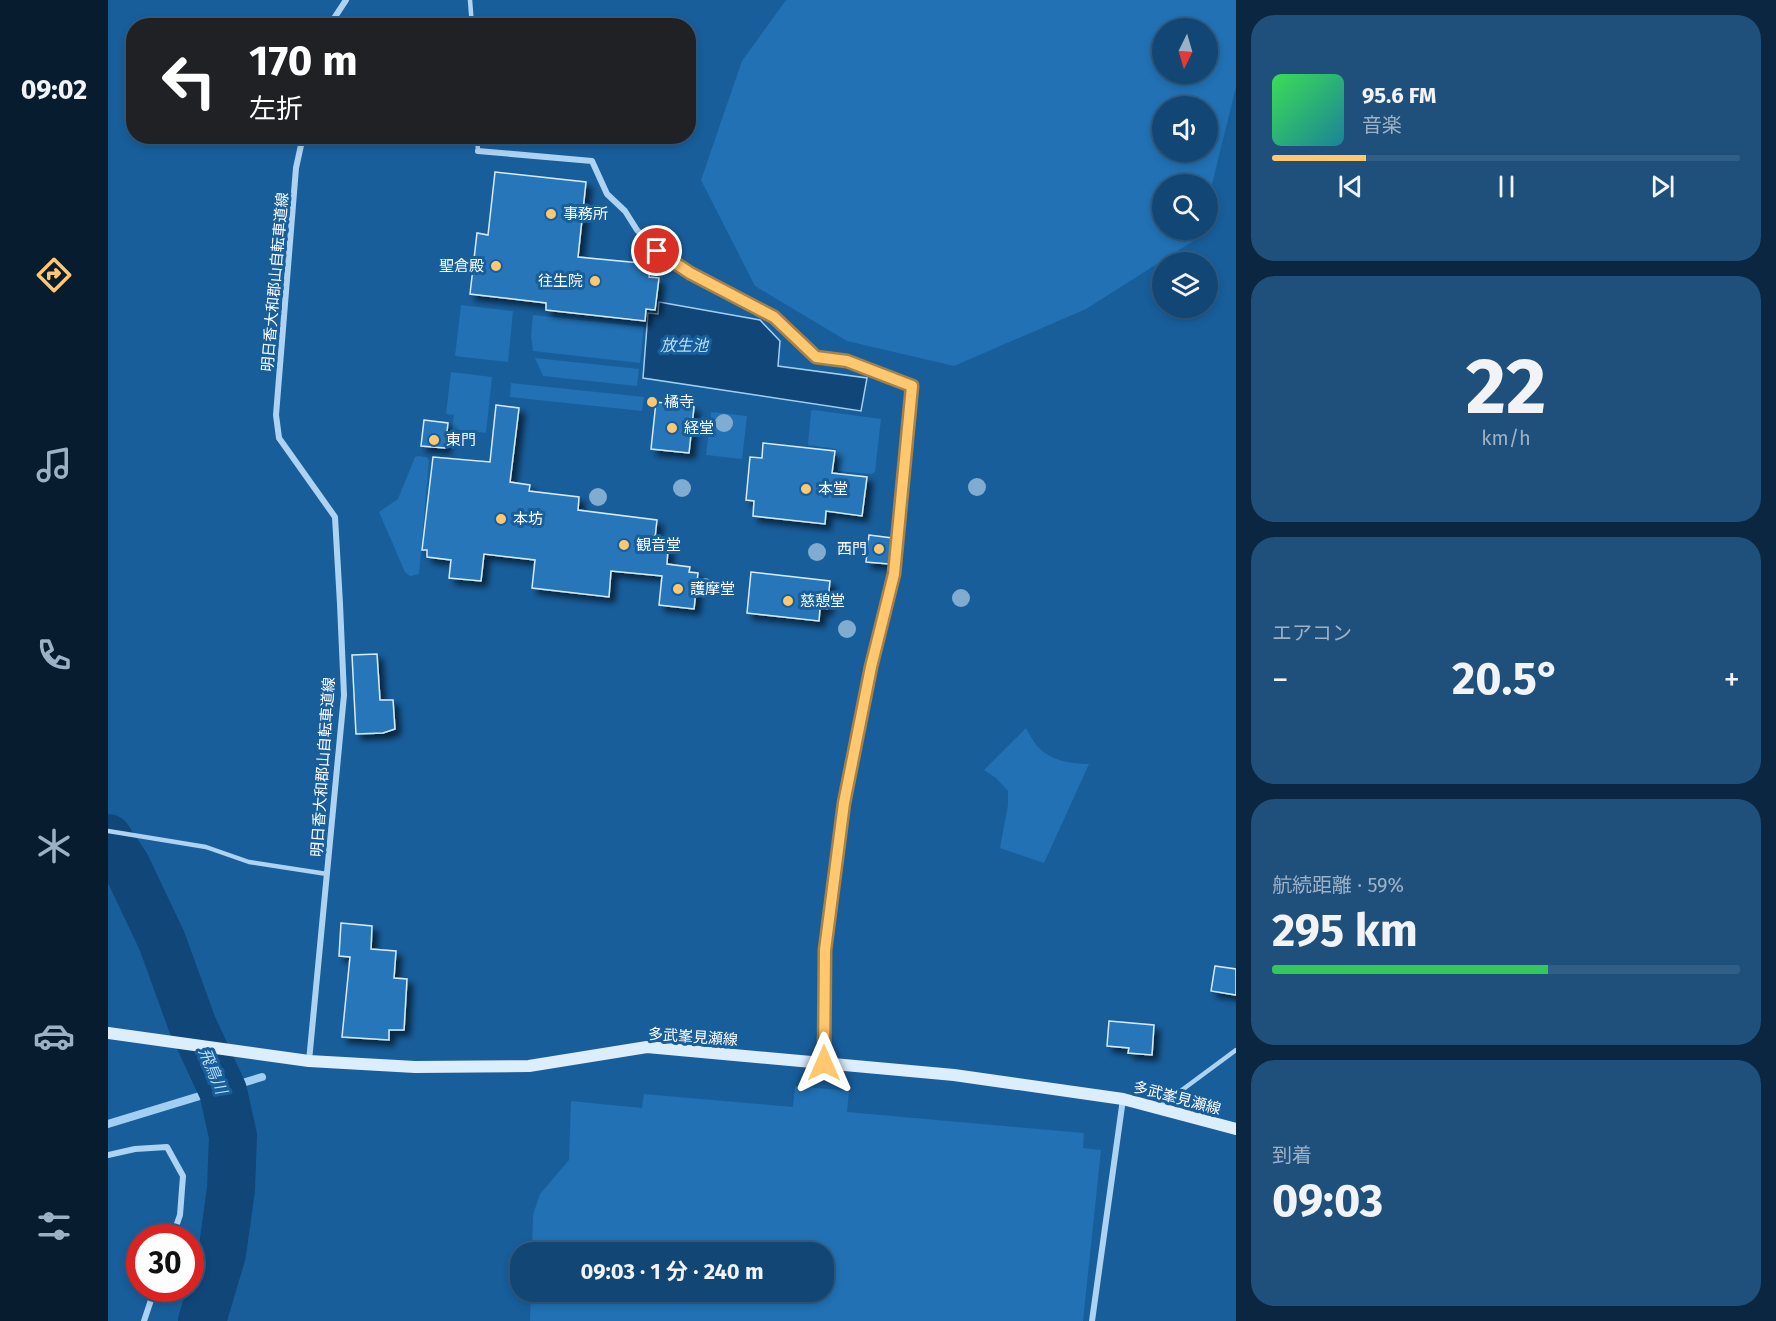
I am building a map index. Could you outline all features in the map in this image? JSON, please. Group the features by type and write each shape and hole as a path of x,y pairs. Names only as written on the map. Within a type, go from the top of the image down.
{"main road":[{"name":"多武峯見瀬線","path":"108,1033 309,1061 416,1067 529,1066 647,1047 954,1076 1123,1099 1236,1129"}],"street":[{"path":"334,18 346,0"},
{"name":"明日香大和郡山自転車道線","path":"301,144 296,168 276,415 279,438 335,517 344,695 309,1061"},
{"path":"478,151 592,161 607,194 625,211 637,230 657,251 690,273 774,317 816,357 847,361 912,386 894,574 871,667 844,803 825,950 824,1063"},
{"path":"1092,1321 1123,1099"},
{"path":"108,1155 135,1149 167,1147 183,1176 180,1215 177,1224"},
{"path":"144,1321 150,1302"}],"lane":[{"path":"470,0 471,18"},
{"path":"478,144 478,151"},
{"path":"108,831 206,847 249,862 327,874"},
{"path":"1157,1108 1236,1050"}],"shaded area":[{"path":"786,0 1236,0 1236,87 1218,160 1218,96 1152,96 1152,162 1217,162 1214,174 1152,174 1152,240 1195,240 1176,252 1152,252 1152,267 1086,309 954,366 847,341 755,286 701,180 742,61"},
{"path":"461,305 513,311 508,362 455,356"},
{"path":"533,315 644,327 640,363 533,351 531,336"},
{"path":"535,358 639,369 637,386 543,376"},
{"path":"451,372 492,377 486,433 452,429 454,415 446,414"},
{"path":"511,383 644,397 642,411 510,397"},
{"path":"811,411 881,419 875,472 871,474 838,471 836,449 808,445"},
{"path":"711,412 747,416 742,459 706,455"},
{"path":"415,457 427,457 429,461 419,574 410,576 405,572 379,512 398,499"},
{"path":"1026,728 1037,746 1050,756 1069,762 1089,764 1044,863 1000,848 1008,805 1008,791 996,778 984,770"},
{"path":"795,1086 849,1091 847,1112 1084,1133 1083,1148 1101,1150 1083,1321 530,1321 531,1302 834,1302 834,1242 532,1242 533,1215 540,1194 569,1160 571,1101 642,1108 644,1094 793,1107"}],"water":[{"name":"放生池","path":"659,302 760,320 780,341 778,366 867,378 861,411 643,378 648,313 658,314"}],"building":[{"path":"495,172 586,182 578,257 651,264 649,277 659,278 655,310 646,309 645,321 546,310 546,303 470,294 477,233 488,235"},
{"name":"経堂","path":"656,402 694,407 689,453 651,449"},
{"path":"496,405 519,408 510,482 530,485 529,491 579,497 578,510 657,520 654,546 668,548 667,564 690,567 689,572 698,573 694,609 659,605 662,576 611,571 609,597 532,588 535,560 484,554 481,581 449,578 451,560 427,557 427,550 422,550 433,457 490,462"},
{"name":"東門","path":"424,420 448,423 445,448 421,446"},
{"name":"本堂","path":"763,443 835,451 832,473 867,477 862,516 826,511 825,524 753,516 754,501 746,500 750,457 762,458"},
{"name":"西門","path":"869,535 892,538 889,564 866,562"},
{"name":"慈憩堂","path":"751,572 830,581 827,609 820,609 819,621 747,613"},
{"path":"377,654 380,700 393,700 395,729 383,733 356,734 352,655"},
{"path":"341,923 372,926 371,949 396,951 394,978 407,979 404,1030 389,1030 389,1040 342,1037 350,957 339,956"},
{"path":"1215,966 1236,969 1236,995 1211,991"},
{"path":"1109,1021 1154,1025 1152,1055 1128,1053 1129,1048 1107,1046"}],"waterway":[{"name":"飛鳥川","path":"108,838 126,865 162,941 192,1024 223,1091 233,1136 231,1189 222,1254 202,1321"},
{"path":"108,1124 262,1077"}],"place":[{"name":"事務所","path":"551,214"},
{"name":"聖倉殿","path":"496,266"},
{"name":"往生院","path":"595,281"},
{"name":"橘寺","path":"652,402"},
{"name":"経堂","path":"672,428"},
{"name":"東門","path":"434,440"},
{"name":"本堂","path":"806,489"},
{"name":"本坊","path":"501,519"},
{"name":"観音堂","path":"624,545"},
{"name":"西門","path":"879,549"},
{"name":"護摩堂","path":"678,589"},
{"name":"慈憩堂","path":"788,601"}],"route":[{"path":"657,251 690,273 774,317 816,357 847,361 912,386 894,574 886,614 871,667 844,803 825,950 824,1063"}]}
